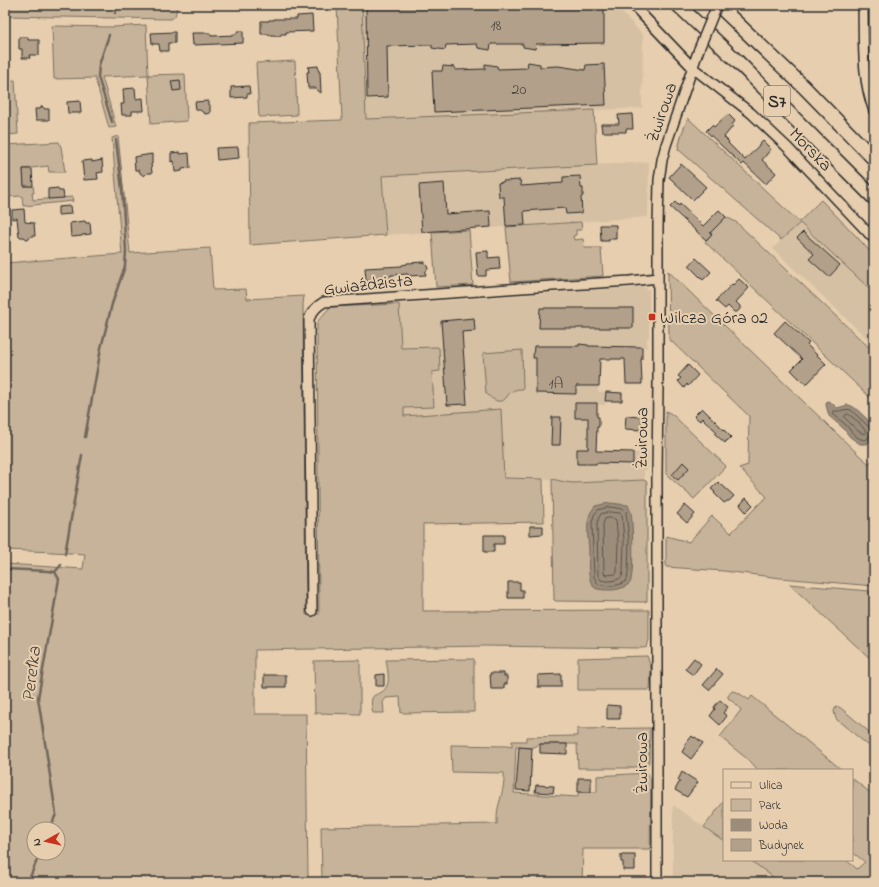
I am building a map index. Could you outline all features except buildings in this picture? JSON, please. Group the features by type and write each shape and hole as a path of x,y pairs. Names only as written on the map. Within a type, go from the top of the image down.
{"highway":[{"name":"S7","path":"678,5 737,61 874,198"},
{"name":"S7","path":"718,5 804,87 874,159"}],"street":[{"name":"Morska","path":"633,5 693,68 743,107 799,158 874,239"},
{"name":"Żwirowa","path":"657,882 656,475 658,385 658,227 660,180 661,166 671,129 699,49 718,5"},
{"path":"863,5 866,78 868,93 874,111"},
{"name":"Gwiaździsta","path":"312,611 309,319 317,306 324,302 658,278"}],"shaded area":[{"path":"362,5 615,5 643,35 642,108 366,120"},
{"path":"649,162 648,217 386,235 382,176"},
{"path":"800,223 874,293 874,345 773,249"},
{"path":"642,286 649,290 649,337 647,339 647,347 642,347 642,359 600,359 598,392 606,392 605,405 597,405 599,427 597,427 596,451 649,453 647,470 644,471 644,480 573,483 552,479 504,478 404,416 399,304 624,289"},
{"path":"673,805 723,840 723,861 751,861 780,882 673,882"}],"green space":[{"path":"5,5 175,5 177,8 175,16 171,19 5,16"},
{"path":"337,5 362,5 366,119 594,110 597,165 382,176 386,235 250,245 249,123 342,120"},
{"path":"146,25 148,75 102,77 116,127 109,128 95,78 54,79 52,26 113,27"},
{"path":"295,61 297,115 259,117 256,63"},
{"path":"185,74 187,121 151,124 148,75"},
{"path":"15,80 18,134 5,135 5,81"},
{"path":"688,118 799,222 821,200 874,256 874,293 800,223 781,240 678,149"},
{"path":"118,136 130,253 210,248 213,290 246,289 247,299 304,296 306,615 319,614 317,322 330,307 399,304 401,348 439,348 440,371 432,372 434,407 404,408 404,416 501,409 504,478 543,479 544,522 423,524 423,611 649,610 649,640 647,647 485,646 255,650 255,714 306,714 308,882 5,882 5,564 83,569 85,554 5,550 5,263 122,254 112,138"},
{"path":"59,142 65,172 49,172 48,166 23,169 24,186 33,186 33,200 72,197 73,201 23,206 22,196 5,197 5,145"},
{"path":"726,217 736,222 874,352 874,401 705,242 711,235 710,233"},
{"path":"581,222 582,230 576,230 576,235 573,236 574,240 583,239 584,248 601,248 603,276 511,282 506,227"},
{"path":"469,230 473,285 436,287 432,232"},
{"path":"668,271 860,456 869,464 874,457 874,586 781,578 724,571 666,567 666,536 689,542 712,516 731,533 767,497 739,468 748,465 749,416 669,339"},
{"path":"522,350 523,389 514,390 501,401 493,399 486,393 483,353"},
{"path":"666,411 673,415 726,466 694,499 666,474"},
{"path":"552,479 573,483 644,480 647,482 647,601 554,600"},
{"path":"789,584 869,591 871,596 874,595 874,662"},
{"path":"647,656 651,667 650,690 578,690 578,658"},
{"path":"474,659 474,712 401,713 400,697 386,698 383,702 384,713 373,713 373,697 384,690 388,683 386,660"},
{"path":"360,660 360,714 315,713 314,661"},
{"path":"732,691 737,692 749,700 752,696 841,769 757,769 751,762 720,737 741,710 728,698"},
{"path":"836,707 842,709 874,736 874,750 836,719 834,711"},
{"path":"650,728 649,762 647,765 628,768 578,768 577,744 540,744 532,748 516,747 514,793 578,797 578,792 597,792 597,776 647,773 651,778 650,849 583,849 582,882 322,882 321,827 497,824 504,773 452,772 451,745 512,747 512,741 526,741 526,737 577,736 577,729"},
{"path":"853,779 874,796 874,882 780,882 751,861 847,861 857,869 865,862 853,853"},
{"path":"723,802 723,840 704,827"}],"water":[{"path":"827,401 831,402 837,408 850,405 857,410 873,424 874,437 867,444 860,444 850,437 843,428 829,416 826,405"},
{"path":"609,503 628,505 632,519 633,561 630,583 618,589 605,590 595,588 590,581 588,527 590,514 595,506"}],"waterway":[{"path":"115,13 117,5"},
{"path":"109,35 99,65 98,77 112,122"},
{"path":"85,437 101,348 112,304 125,266 126,251 122,189 116,140"},
{"path":"65,554 82,455"},
{"path":"55,572 61,565"},
{"name":"Perełka","path":"5,569 55,572 59,579 38,698 56,814 53,821"},
{"name":"Perełka","path":"28,882 37,861"}],"place":[{"name":"Wilcza Góra 02","path":"652,317"}]}
